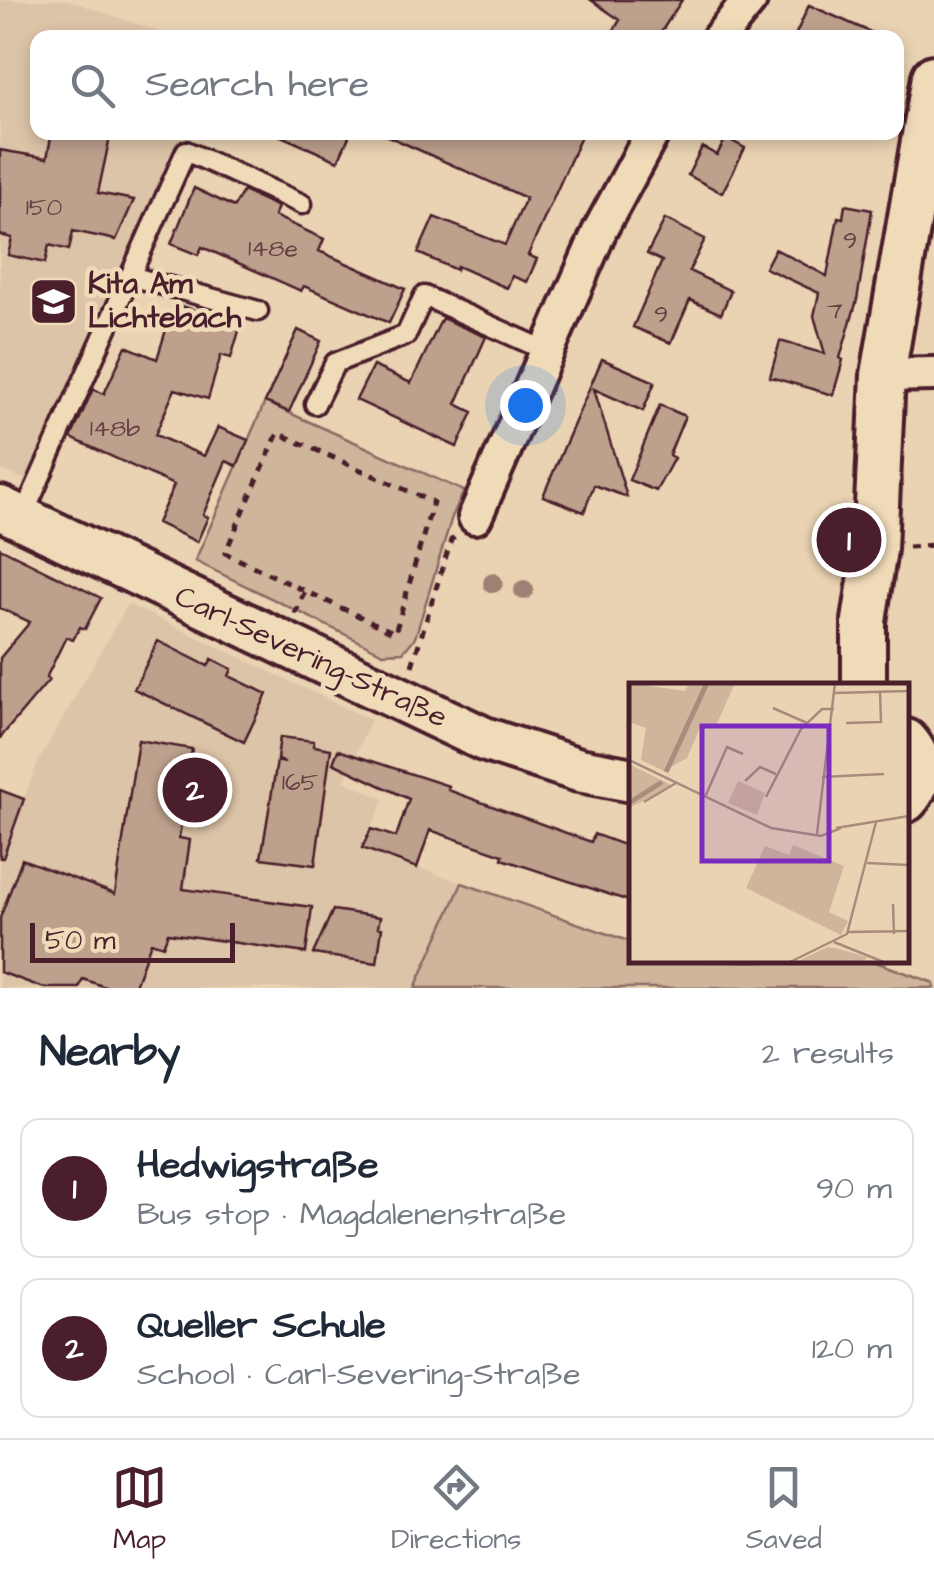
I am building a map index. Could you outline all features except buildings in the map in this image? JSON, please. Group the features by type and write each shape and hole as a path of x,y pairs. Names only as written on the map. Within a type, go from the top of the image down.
{"street":[{"path":"725,30 750,0"},
{"path":"864,683 864,622 875,550 883,375 934,77"},
{"path":"475,517 600,230 649,140"},
{"path":"883,375 934,374"},
{"name":"Carl-Severing-Straße","path":"11,513 400,702 506,748 578,770 629,779"},
{"path":"875,550 886,608 890,683"}],"lane":[{"path":"11,513 130,276 186,151 302,204"},
{"path":"130,276 258,312"},
{"path":"315,404 334,363 406,335 424,296 546,351"}],"path":[{"path":"278,434 433,502 395,634 305,591 225,553 278,434"},
{"path":"400,702 452,540 475,517"},
{"path":"282,644 305,591"}],"shaded area":[{"name":"Kita Am Lichtebach","path":"0,0 68,0 154,30 30,30 30,140 179,140 26,480 0,469"},
{"path":"265,402 464,491 452,517 415,638 403,652 383,653 195,561"},
{"path":"128,604 371,720 344,781 384,799 363,848 462,883 415,988 0,988 0,862 38,762"},
{"path":"462,883 629,941 629,963 879,963 934,983 934,988 415,988"}],"place":[{"name":"Kita Am Lichtebach","path":"53,301"},
{"name":"Hedwigstraße","path":"849,540"},
{"name":"Queller Schule","path":"195,790"}]}
